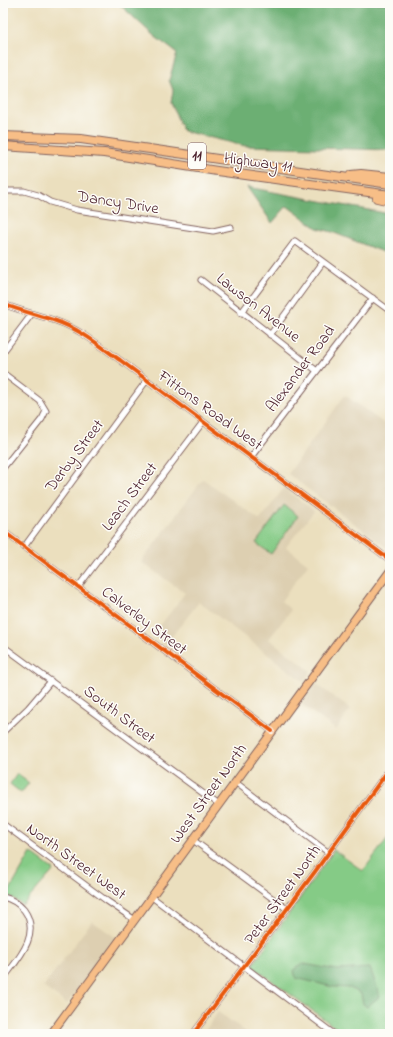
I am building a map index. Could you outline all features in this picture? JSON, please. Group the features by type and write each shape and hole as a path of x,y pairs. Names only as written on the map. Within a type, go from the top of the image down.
{"highway":[{"name":"Highway 11","path":"3,136 82,140 390,184"},
{"name":"Highway 11","path":"3,146 104,153 217,171 390,195"},
{"path":"337,176 361,174 390,177"},
{"path":"362,191 372,197 390,201"}],"main road":[{"name":"West Street North","path":"51,1034 390,571"}],"street":[{"name":"Dancy Drive","path":"3,191 24,191 38,195 50,202 77,210 213,231 231,227"},
{"path":"241,313 295,241 390,311"},
{"path":"270,335 322,262"},
{"name":"Lawson Avenue","path":"201,280 316,371"},
{"name":"Alexander Road","path":"251,457 373,298"},
{"name":"Fittons Road West","path":"3,304 30,314 57,321 78,331 147,380 390,560"},
{"path":"3,352 30,314"},
{"path":"3,374 40,401 46,411 42,419 3,468"},
{"name":"Derby Street","path":"24,547 147,380"},
{"name":"Leach Street","path":"78,587 203,422"},
{"name":"Calverley Street","path":"3,531 272,731"},
{"name":"South Street","path":"3,646 219,805"},
{"path":"3,732 28,708 51,681"},
{"name":"Peter Street North","path":"193,1034 329,853 390,768"},
{"path":"235,782 329,853"},
{"name":"North Street West","path":"3,824 135,920"},
{"path":"193,840 287,909"},
{"path":"152,896 334,1034"},
{"path":"3,897 12,900 21,907 28,918 30,930 25,949 3,979"}],"shaded area":[{"path":"345,395 390,428 390,550 288,474"},
{"path":"203,479 260,520 284,488 314,511 286,547 308,564 281,601 291,610 269,639 311,671 304,682 199,602 166,644 153,635 185,593 141,562"},
{"path":"315,683 350,709 336,730 301,704"},
{"path":"92,921 115,937 67,1004 43,987"},
{"path":"218,1012 249,1034 203,1034"}],"green space":[{"path":"118,3 390,3 390,150 245,146 183,131 171,103 173,90 169,80 177,53 154,36"},
{"path":"247,187 390,214 390,255 332,232 317,228 287,206 272,223"},
{"path":"284,505 298,516 271,554 256,543"},
{"path":"17,774 29,783 21,793 10,784"},
{"path":"390,835 390,1034 344,1034 252,966 334,850 363,871"},
{"path":"31,853 54,870 23,905 7,895"},
{"path":"304,964 337,970 370,968 380,996 367,1007 363,1004 361,994 350,988 333,987 296,978 294,971 297,966"}],"cycle path":[{"path":"3,304 65,324 90,338 390,560"},
{"path":"3,531 272,731"},
{"path":"193,1034 314,873 390,768"}]}
